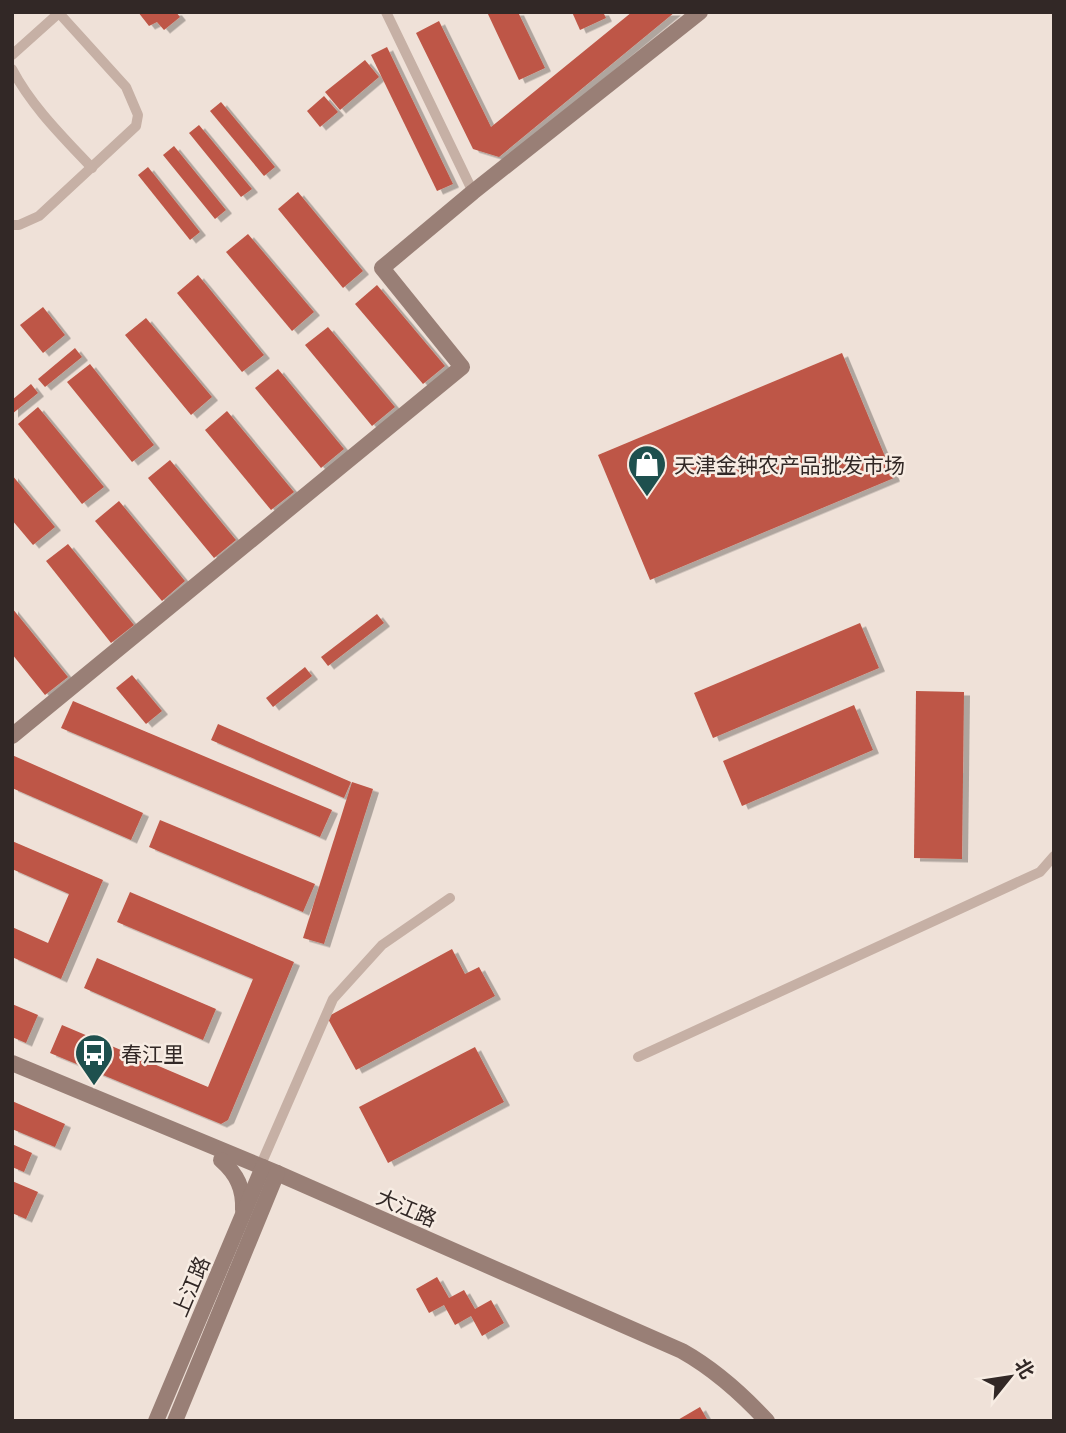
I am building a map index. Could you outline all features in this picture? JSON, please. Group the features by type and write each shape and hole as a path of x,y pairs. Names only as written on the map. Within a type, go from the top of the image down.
{"street":[{"path":"386,12 472,192"},
{"path":"12,736 462,367 382,268 472,192 700,12"},
{"path":"12,55 59,13 127,87 138,116 136,126 126,137 39,216 19,225 12,225"},
{"path":"12,69 23,89 46,118 92,168"},
{"path":"638,1057 1040,872 1054,856"},
{"path":"249,1219 257,1205 261,1175 333,999 382,944 450,898"},
{"path":"12,1063 261,1175"},
{"path":"12,1073 224,1157 242,1191 249,1219"},
{"name":"大江路","path":"261,1175 573,1307 672,1352 708,1374 757,1421"},
{"name":"大江路","path":"261,1175 682,1350 720,1377 767,1421"},
{"name":"上江路","path":"156,1421 249,1219"},
{"name":"上江路","path":"175,1421 249,1219"}],"building":[{"path":"138,12 176,12 180,17 164,30 157,22 149,26"},
{"path":"487,12 518,12 545,68 519,80"},
{"path":"572,12 603,12 606,18 580,30"},
{"path":"632,12 675,12 499,157 473,149 416,33 439,21 491,127"},
{"path":"387,47 453,184 437,191 371,55"},
{"path":"365,60 379,77 340,110 325,92"},
{"path":"324,96 338,112 320,127 307,111"},
{"path":"221,102 275,167 264,176 210,111"},
{"path":"199,125 252,189 241,197 189,133"},
{"path":"174,146 226,210 215,219 163,155"},
{"path":"148,167 200,232 190,240 138,175"},
{"path":"298,192 363,271 343,288 278,209"},
{"path":"248,234 314,312 292,331 226,252"},
{"path":"198,275 264,355 242,372 177,293"},
{"path":"377,285 445,366 423,384 355,304"},
{"path":"43,307 65,335 43,353 20,325"},
{"path":"146,318 212,397 191,415 125,335"},
{"path":"328,327 395,407 372,426 305,345"},
{"path":"75,348 82,357 45,387 38,379"},
{"path":"842,353 894,478 650,580 598,455"},
{"path":"90,364 154,445 132,462 67,382"},
{"path":"278,369 344,449 321,468 255,388"},
{"path":"31,384 38,393 12,414 12,400"},
{"path":"38,407 104,487 82,504 18,424"},
{"path":"227,411 294,492 271,510 205,430"},
{"path":"170,460 236,540 214,558 148,478"},
{"path":"12,475 55,527 33,545 12,520"},
{"path":"119,501 185,581 162,601 95,521"},
{"path":"68,544 134,625 111,643 46,561"},
{"path":"12,608 68,677 45,695 12,654"},
{"path":"377,614 384,623 328,666 321,657"},
{"path":"860,623 879,668 713,738 694,693"},
{"path":"305,667 312,676 273,707 266,698"},
{"path":"132,675 162,711 146,724 116,688"},
{"path":"916,691 964,692 962,859 914,858"},
{"path":"73,701 332,810 320,837 61,728"},
{"path":"854,705 873,750 742,806 723,761"},
{"path":"218,724 351,782 344,798 211,740"},
{"path":"12,755 143,813 131,840 12,788"},
{"path":"352,782 373,789 324,944 303,938"},
{"path":"160,820 315,884 303,912 149,847"},
{"path":"12,841 103,880 61,979 12,957 12,927 48,943 69,894 12,869"},
{"path":"130,892 294,962 228,1120 221,1124 50,1053 62,1025 208,1087 253,979 117,922"},
{"path":"452,949 465,974 479,967 495,996 356,1070 327,1017"},
{"path":"97,958 216,1009 203,1040 84,988"},
{"path":"12,1004 38,1015 26,1043 12,1037"},
{"path":"475,1047 504,1102 388,1163 359,1107"},
{"path":"12,1101 65,1124 55,1147 12,1129"},
{"path":"12,1144 32,1153 24,1172 12,1167"},
{"path":"12,1181 38,1192 26,1219 12,1213"},
{"path":"437,1277 449,1298 464,1290 475,1309 491,1300 504,1323 482,1336 471,1316 455,1325 444,1305 429,1313 416,1289"},
{"path":"700,1407 708,1421 676,1421"}],"place":[{"name":"天津金钟农产品批发市场","path":"647,498"},
{"name":"春江里","path":"94,1087"}]}
